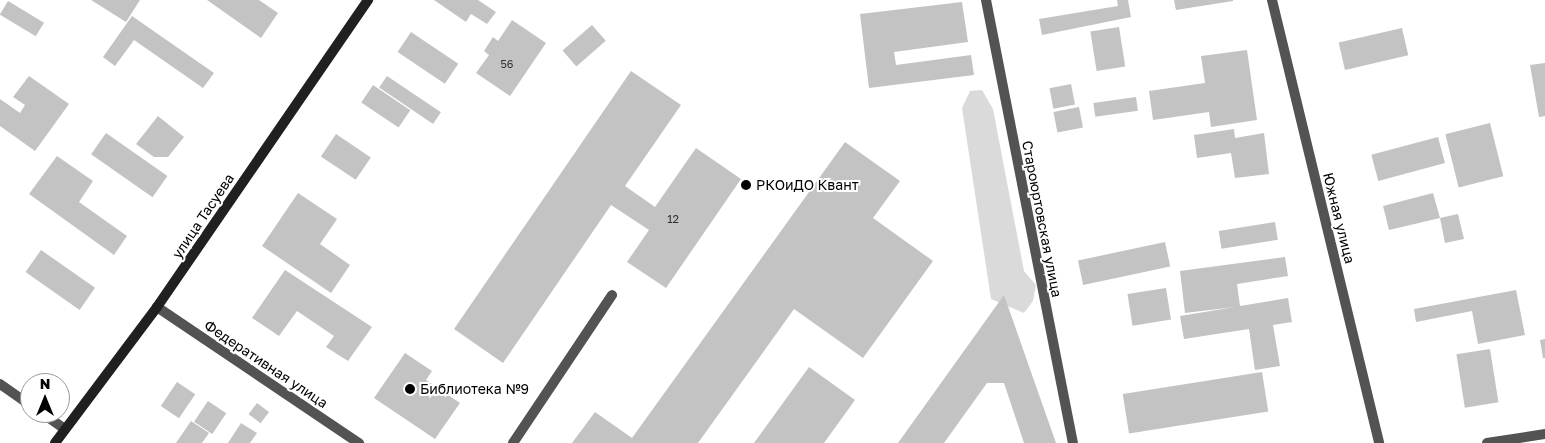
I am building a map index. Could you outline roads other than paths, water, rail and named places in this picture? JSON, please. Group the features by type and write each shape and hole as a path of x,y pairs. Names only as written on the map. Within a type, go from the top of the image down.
{"street":[{"name":"улица Тасуева","path":"55,443 158,307 368,0"},
{"name":"Староюртовская улица","path":"986,0 1073,443"},
{"name":"Южная улица","path":"1272,0 1379,443"},
{"path":"513,443 612,295"},
{"name":"Федеративная улица","path":"158,307 359,443"},
{"path":"0,384 20,398"},
{"path":"56,423 65,429"},
{"path":"1487,443 1545,434"}],"place":[{"name":"РКОиДО Квант","path":"746,185"},
{"name":"Библиотека №9","path":"410,389"}]}
